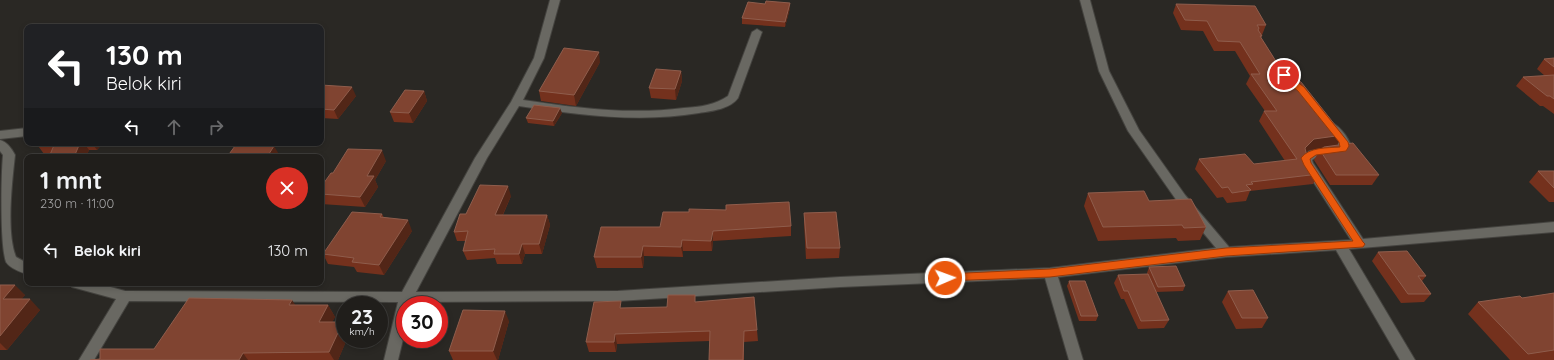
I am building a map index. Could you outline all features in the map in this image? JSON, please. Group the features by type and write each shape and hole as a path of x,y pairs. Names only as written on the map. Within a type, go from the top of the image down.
{"street":[{"path":"407,296 481,158 516,102 539,58 555,0"},
{"path":"1085,0 1104,71 1134,132 1181,198 1226,252"},
{"path":"516,102 579,111 643,115 674,114 718,106 733,98 757,32"},
{"path":"1325,118 1344,142 1345,146 1343,149 1338,151 1308,155 1306,158 1307,163 1360,244"},
{"path":"0,135 24,132"},
{"path":"0,144 9,155 2,241 6,253 10,259 24,267"},
{"path":"448,297 618,296 840,282 1050,273 1226,252 1340,246 1554,227"},
{"path":"1340,246 1408,360"},
{"path":"1050,273 1076,360"},
{"path":"88,286 125,296 396,297"},
{"path":"86,360 125,296"},
{"path":"391,360 396,339"}],"building":[{"path":"766,1 790,3 785,22 742,18 748,2 765,4"},
{"path":"1176,4 1255,6 1266,25 1257,25 1262,36 1260,36 1284,74 1289,73 1301,82 1343,135 1314,139 1305,148 1307,157 1319,174 1251,182 1253,184 1246,185 1251,190 1232,193 1228,187 1222,188 1199,159 1245,154 1254,164 1297,159 1264,111 1277,111 1251,74 1260,74 1240,42 1218,41 1207,21 1185,20"},
{"path":"564,48 599,52 574,95 539,91"},
{"path":"1554,58 1554,67 1544,59"},
{"path":"656,69 681,71 675,89 649,88"},
{"path":"1554,75 1554,99 1547,96 1523,77"},
{"path":"324,85 352,87 334,110 324,109"},
{"path":"405,90 424,91 409,113 390,112"},
{"path":"534,105 560,108 553,121 526,118"},
{"path":"1353,143 1379,175 1336,175 1320,150 1324,147"},
{"path":"54,146 79,146 75,154 50,154"},
{"path":"235,146 274,146 269,154 229,154"},
{"path":"348,149 382,150 367,176 374,176 360,197 324,194 324,183 331,173 333,173"},
{"path":"1538,171 1554,171 1554,188"},
{"path":"480,185 508,186 495,215 547,215 539,244 522,244 519,254 494,254 495,249 463,251 468,231 454,232 460,214 466,214"},
{"path":"1144,191 1149,201 1191,199 1206,227 1184,228 1182,225 1103,227 1088,193"},
{"path":"789,202 791,226 713,231 711,241 682,240 681,247 643,246 641,257 594,257 601,227 660,227 663,212 689,212 689,209 726,210 726,205"},
{"path":"352,212 382,214 380,217 408,220 379,265 352,262 354,258 324,254"},
{"path":"836,212 840,248 807,248 804,213"},
{"path":"1407,251 1426,276 1418,276 1431,294 1408,294 1378,252"},
{"path":"1176,266 1185,286 1158,287 1149,267"},
{"path":"1148,274 1169,320 1141,321 1128,291 1124,291 1118,275"},
{"path":"1069,281 1085,281 1098,316 1081,316"},
{"path":"0,285 15,285 3,299 30,299 0,336"},
{"path":"1253,290 1268,318 1242,318 1228,291"},
{"path":"1554,293 1554,350 1528,354 1478,302 1520,296 1522,298"},
{"path":"668,295 695,295 695,302 754,297 757,330 744,331 743,360 709,360 710,331 615,334 614,342 586,342 594,302 621,301 620,308 667,307"},
{"path":"189,298 292,300 289,305 328,305 319,322 336,322 336,337 329,352 243,353 239,360 90,360 100,359 100,349 154,349"},
{"path":"463,310 505,311 493,351 449,351"}],"route":[{"path":"945,278 1050,273 1226,252 1360,244 1307,163 1306,158 1308,155 1315,153 1338,151 1343,149 1345,146 1344,142 1301,89 1284,75"}]}
